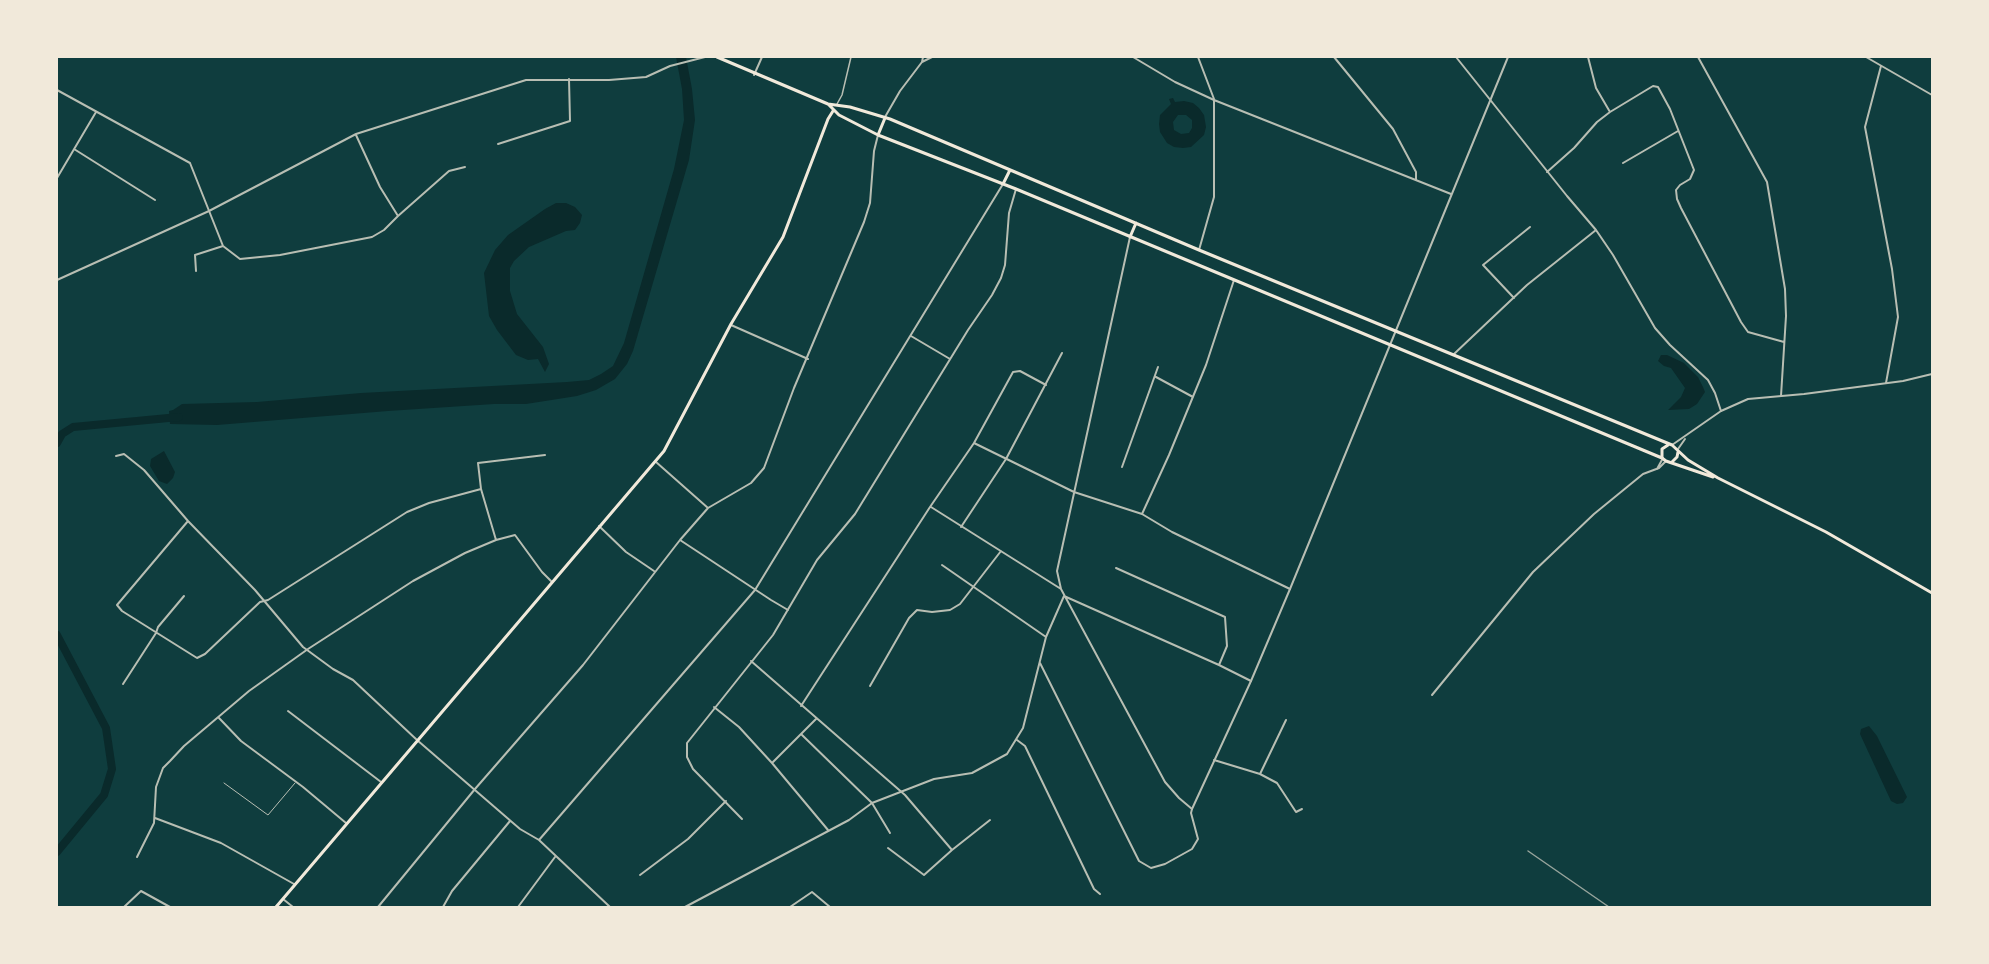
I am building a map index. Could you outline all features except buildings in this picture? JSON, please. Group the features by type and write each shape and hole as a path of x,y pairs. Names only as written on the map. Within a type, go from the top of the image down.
{"main road":[{"path":"719,58 754,75 828,104 885,118 1671,445 1688,460 1718,478 1826,532 1932,594"},
{"path":"828,104 833,111 878,135 1016,189 1664,459 1718,478"},
{"path":"276,907 551,581 656,462 674,435 731,324 783,237 828,119 837,105"},
{"path":"878,135 885,118"},
{"path":"1003,184 1010,170"},
{"path":"1130,237 1136,223"},
{"path":"1664,459 1662,449 1671,445"},
{"path":"1672,462 1677,457 1678,450"}],"street":[{"path":"57,280 209,211 356,134 526,80 609,80 646,77 670,66 705,57"},
{"path":"726,62 727,57"},
{"path":"754,75 762,57"},
{"path":"837,105 842,95 851,57"},
{"path":"885,118 923,57"},
{"path":"922,62 932,57"},
{"path":"1133,57 1182,86 1214,100 1452,195"},
{"path":"1198,250 1214,197 1214,100 1198,58 1204,57"},
{"path":"1334,57 1393,129 1416,172 1416,181"},
{"path":"1456,57 1490,102 1596,230 1655,328 1708,380 1715,393 1720,411"},
{"path":"1040,663 1139,861 1151,868 1165,864 1192,849 1198,839 1191,813 1192,808 1251,681 1290,589 1508,57"},
{"path":"1588,57 1596,88 1610,112"},
{"path":"1698,57 1767,182 1785,289 1781,396"},
{"path":"1866,57 1932,95"},
{"path":"1881,66 1865,127 1892,269 1898,317 1886,382"},
{"path":"498,144 570,121 569,79"},
{"path":"1547,172 1610,112 1656,86 1658,87 1694,170 1690,179 1676,190 1677,199 1684,214 1748,332 1784,342"},
{"path":"57,90 184,159 192,168 223,246 240,259 280,255 372,237 384,230 449,171 465,167"},
{"path":"57,178 96,112"},
{"path":"1623,163 1677,131"},
{"path":"356,134 380,187 398,216"},
{"path":"378,907 475,789 583,665 654,571 708,508 751,483 764,468 864,222 870,202 874,151 878,135"},
{"path":"74,149 155,200"},
{"path":"539,840 755,590 1003,184"},
{"path":"742,819 693,769 686,750 687,742 773,635 817,560 855,514 950,358 992,296 1001,278 1009,213 1016,189"},
{"path":"1514,297 1483,265 1530,227"},
{"path":"1452,355 1514,297 1596,230"},
{"path":"1130,237 1057,571 1060,589 1165,782 1179,798 1192,808"},
{"path":"195,271 195,255 223,246"},
{"path":"1142,514 1193,397 1234,280"},
{"path":"731,324 808,359"},
{"path":"910,336 950,358"},
{"path":"961,527 1006,459 1062,353"},
{"path":"1122,467 1158,367"},
{"path":"801,706 974,443 1013,372 1020,371 1046,384"},
{"path":"1671,445 1720,411 1748,399 1804,394 1932,374"},
{"path":"1155,377 1193,397"},
{"path":"1678,450 1687,436"},
{"path":"974,443 1074,492 1142,514 1190,541 1290,589"},
{"path":"116,456 124,454 144,470 188,521 264,601 294,638 325,664 353,680 417,740 520,829 539,840 610,907"},
{"path":"496,540 481,489 478,463 545,455"},
{"path":"1432,695 1533,572 1594,513 1643,474 1657,469 1664,459"},
{"path":"656,462 708,508"},
{"path":"188,521 117,605 122,611 197,658 205,654 260,602 268,600 407,512 419,506 481,489"},
{"path":"930,507 1060,589"},
{"path":"599,526 626,552 654,571"},
{"path":"137,857 154,823 156,787 163,768 184,746 249,691 308,649 413,581 465,553 496,540 515,535 551,581"},
{"path":"680,540 789,610"},
{"path":"870,686 909,618 917,610 932,612 950,610 960,604 1001,551"},
{"path":"942,564 1046,638"},
{"path":"1116,568 1225,617 1227,646 1219,665"},
{"path":"123,684 158,627 184,596"},
{"path":"1064,596 1251,681"},
{"path":"685,907 849,820 872,803 934,779 972,773 1007,754 1023,728 1046,638 1064,596"},
{"path":"751,662 901,792 952,850"},
{"path":"714,707 739,727 828,830"},
{"path":"288,711 381,782"},
{"path":"218,718 241,741 296,781 346,823"},
{"path":"772,763 816,719"},
{"path":"1260,774 1286,720"},
{"path":"801,734 872,803 890,833"},
{"path":"1016,739 1025,746 1094,889 1100,894"},
{"path":"1214,760 1260,774 1277,783 1296,812 1302,809"},
{"path":"640,875 688,839 726,801"},
{"path":"155,818 221,843 294,885"},
{"path":"443,907 452,891 510,820"},
{"path":"888,848 924,875 990,820"},
{"path":"518,907 555,857"},
{"path":"124,907 141,891 170,907"},
{"path":"790,907 812,892 830,907"},
{"path":"283,899 293,907"}],"lane":[{"path":"224,783 268,815 296,781"}],"water":[{"path":"676,57 686,57 692,89 695,120 689,160 633,351 627,364 615,379 596,390 577,396 526,404 388,411 217,425 170,424 169,411 182,404 257,402 361,393 567,382 589,380 613,366 624,343 674,169 684,120 682,89"},
{"path":"1173,98 1175,102 1193,103 1204,115 1206,127 1204,135 1191,147 1174,147 1167,143 1160,132 1160,115 1171,104 1169,99","holes":["1178,115 1186,115 1192,120 1192,128 1189,133 1181,134 1174,130 1173,122"]},
{"path":"556,203 566,203 575,207 582,215 580,223 575,230 566,231 529,247 510,268 510,291 517,314 543,347 549,364 545,372 538,359 528,360 516,355 497,330 489,316 484,273 495,250 508,235"},
{"path":"1661,355 1667,355 1684,363 1698,377 1705,392 1697,404 1689,409 1668,410 1681,397 1685,388 1671,368 1658,361"},
{"path":"164,451 175,472 167,484 159,481 150,466 151,459"},
{"path":"1869,726 1877,736 1907,797 1903,803 1897,804 1891,801 1860,734 1861,729"}],"waterway":[{"path":"57,443 62,434 73,427 179,417"},
{"path":"57,635 106,728 112,769 104,795 57,852"}],"railway":[{"path":"1528,851 1609,907"}]}
